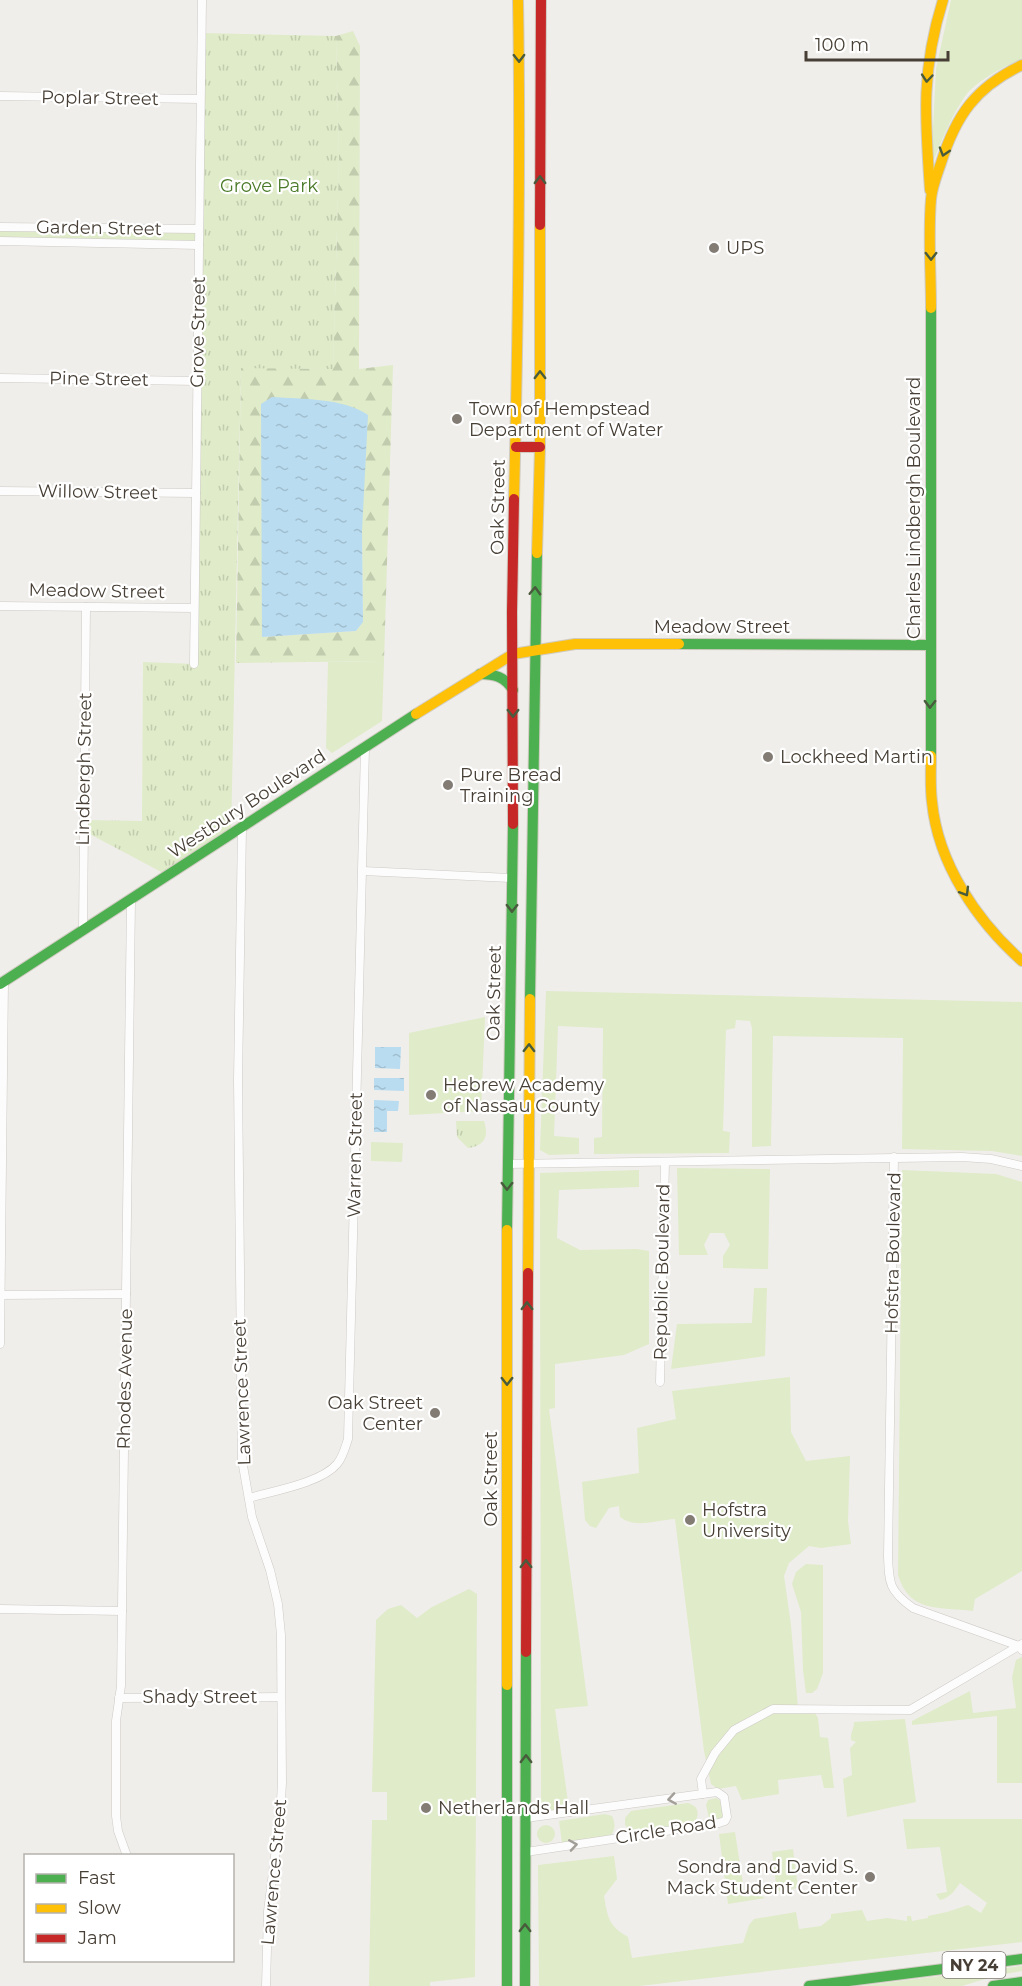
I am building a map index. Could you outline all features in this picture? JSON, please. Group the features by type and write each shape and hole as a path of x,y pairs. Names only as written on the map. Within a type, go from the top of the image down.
{"street":[{"name":"Grove Street","path":"194,664 202,0"},
{"name":"Oak Street","path":"507,1986 507,1164 512,878 512,612 519,255 519,0"},
{"name":"Oak Street","path":"525,1986 528,1164 534,650 540,447 541,0"},
{"path":"931,197 925,124 925,90 929,52 943,0"},
{"name":"Charles Lindbergh Boulevard","path":"1022,65 982,89 965,107 946,143 931,197 931,784 938,830 950,864 977,911 1002,943 1022,961"},
{"name":"Poplar Street","path":"0,96 200,99"},
{"name":"Garden Street","path":"0,227 199,229"},
{"name":"Garden Street","path":"0,241 198,245"},
{"path":"519,255 540,254"},
{"name":"Pine Street","path":"0,378 197,381"},
{"path":"516,447 540,447"},
{"name":"Willow Street","path":"0,491 195,493"},
{"name":"Meadow Street","path":"0,606 194,608"},
{"name":"Lindbergh Street","path":"83,930 86,607"},
{"name":"Meadow Street","path":"513,654 575,644 931,645"},
{"name":"Westbury Boulevard","path":"2,982 513,654"},
{"path":"480,674 495,674 504,678 513,690"},
{"name":"Warren Street","path":"249,1498 316,1478 329,1471 337,1464 348,1439 363,871 364,748"},
{"name":"Lawrence Street","path":"242,828 238,1080 242,1460 252,1517 270,1570 278,1604 281,1635 282,1783 268,1911 266,1986"},
{"path":"363,871 512,878"},
{"name":"Rhodes Avenue","path":"126,1854 118,1831 116,1816 116,1721 121,1686 131,900"},
{"path":"0,1344 2,982"},
{"path":"894,1157 991,1159 1022,1166"},
{"name":"Hofstra Boulevard","path":"507,1164 894,1157 888,1556 890,1584 901,1600 913,1608 1021,1647"},
{"name":"Republic Boulevard","path":"660,1382 665,1162"},
{"path":"0,1295 126,1294"},
{"path":"508,1491 526,1491"},
{"path":"0,1609 122,1611"},
{"path":"703,1794 701,1779 715,1753 734,1730 772,1709 910,1710 1021,1647"},
{"name":"Shady Street","path":"119,1698 281,1697"},
{"name":"Circle Road","path":"526,1818 717,1792 722,1794 726,1817 725,1821 526,1852"},
{"name":"NY 24","path":"809,1986 1022,1959"},
{"name":"NY 24","path":"993,1986 1022,1982"}],"green space":[{"path":"951,0 1022,0 1022,59 992,74 966,95 951,121 931,168 936,69"},
{"path":"353,31 360,46 359,369 393,365 384,661 236,663 241,367 333,369 339,159 336,36","holes":["362,531 363,622 356,631 262,637"]},
{"name":"Grove Park","path":"202,33 336,36 339,159 333,369 241,368 231,834 167,875 84,831 84,820 142,821 143,662 194,664"},
{"path":"0,228 197,230 197,243 0,241"},
{"path":"384,661 382,721 332,753 326,748 328,662"},
{"path":"546,991 1022,1002 1022,1156 992,1151 902,1149 903,1038 773,1036 771,1146 752,1147 752,1028 750,1021 736,1020 735,1028 726,1030 723,1131 730,1132 729,1153 594,1154 594,1138 602,1137 603,1028 558,1026 554,1136 579,1138 579,1154 549,1155 540,1150"},
{"path":"485,1017 481,1111 409,1115 409,1033"},
{"path":"456,1121 484,1121 486,1136 482,1143 468,1148 457,1137"},
{"path":"371,1142 403,1143 402,1162 371,1161"},
{"path":"677,1168 770,1169 768,1269 723,1268 723,1256 730,1245 724,1233 710,1233 704,1245 708,1255 679,1255"},
{"path":"639,1170 639,1187 559,1190 557,1238 580,1250 637,1249 649,1251 649,1344 624,1355 555,1364 555,1408 549,1409 588,1706 555,1709 569,1809 541,1812 540,1173"},
{"path":"902,1170 996,1174 1022,1182 1022,1571 975,1599 973,1611 938,1608 918,1602 903,1587 898,1575"},
{"path":"754,1288 767,1288 765,1356 671,1369 677,1324 752,1323"},
{"path":"790,1377 791,1432 806,1461 850,1456 848,1521 851,1544 821,1548 809,1546 789,1563 784,1576 798,1708 813,1710 818,1718 820,1737 828,1738 834,1788 824,1788 821,1775 778,1780 779,1794 742,1800 736,1786 718,1789 711,1784 704,1751 675,1519 632,1523 620,1517 619,1506 609,1508 596,1528 590,1526 585,1520 582,1482 639,1473 637,1428 676,1419 672,1391"},
{"path":"806,1564 823,1565 823,1673 817,1689 812,1693 806,1693 801,1612 792,1584 796,1572"},
{"path":"469,1589 477,1594 475,1977 430,1982 430,1986 369,1986 372,1820 387,1820 387,1792 372,1792 376,1620 388,1609 401,1605 417,1618 432,1607"},
{"path":"1022,1657 1022,1783 997,1783 997,1716 912,1725 912,1721 970,1691 973,1713 1016,1708 1012,1677 1016,1660"},
{"path":"905,1719 916,1802 847,1817 843,1779 852,1775 850,1748 856,1742 851,1740 854,1722"},
{"path":"716,1798 721,1801 724,1818 710,1822 706,1805 708,1800"},
{"path":"688,1803 697,1811 694,1823 632,1832 625,1825 625,1818 631,1811"},
{"path":"605,1814 612,1816 614,1821 611,1835 562,1843 559,1821"},
{"path":"903,1819 1022,1819 1022,1942 639,1986 539,1986 538,1865 614,1856 617,1879 604,1896 610,1920 616,1929 628,1937 632,1958 743,1943 749,1925 754,1919 796,1912 799,1929 821,1926 831,1918 831,1914 862,1910 867,1921 887,1918 907,1921 907,1916 911,1916 912,1921 968,1905 981,1913 987,1903 960,1883 949,1896 940,1900 936,1894 947,1892 940,1847 907,1849"},
{"path":"542,1825 550,1825 555,1830 553,1841 542,1843 537,1838 537,1830"},
{"path":"735,1832 745,1897 758,1894 765,1898 728,1904 719,1834"},
{"path":"793,1849 798,1888 777,1891 772,1852"},
{"path":"1022,1966 1022,1971 998,1975 962,1986 860,1986"}],"water":[{"path":"272,397 335,402 358,409 368,415 362,531 363,622 356,631 262,637 261,404"},
{"path":"375,1047 401,1047 400,1069 375,1068"},
{"path":"374,1078 404,1078 404,1091 374,1090"},
{"path":"374,1100 399,1101 398,1111 387,1111 387,1132 374,1132"}],"traffic: fast":[{"path":"931,308 931,756"},
{"path":"530,999 537,553"},
{"path":"679,644 931,645"},
{"path":"480,674 499,677 513,690"},
{"path":"0,984 416,714"},
{"path":"507,1230 513,824"},
{"path":"525,1986 526,1652"},
{"path":"507,1685 507,1986"},
{"path":"809,1986 1022,1959"},
{"path":"993,1986 1022,1982"}],"traffic: slow":[{"path":"514,499 519,249 518,0"},
{"path":"930,190 926,94 931,49 943,0"},
{"path":"931,308 931,199 947,146 961,117 980,93 1022,65"},
{"path":"537,553 540,448 540,225"},
{"path":"416,714 513,654 575,644 679,644"},
{"path":"931,756 931,796 936,825 951,869 975,909 1005,945 1022,961"},
{"path":"528,1273 530,999"},
{"path":"507,1230 507,1685"}],"traffic: jam":[{"path":"540,225 541,0"},
{"path":"516,447 540,447"},
{"path":"513,824 514,499"},
{"path":"526,1652 528,1273"}],"place":[{"name":"UPS","path":"714,248"},
{"name":"Town of Hempstead Department of Water","path":"457,419"},
{"name":"Lockheed Martin","path":"768,757"},
{"name":"Pure Bread Training","path":"448,785"},
{"name":"Hebrew Academy of Nassau County","path":"431,1095"},
{"name":"Oak Street Center","path":"435,1413"},
{"name":"Hofstra University","path":"690,1520"},
{"name":"Netherlands Hall","path":"426,1808"},
{"name":"Sondra and David S. Mack Student Center","path":"870,1877"}]}
